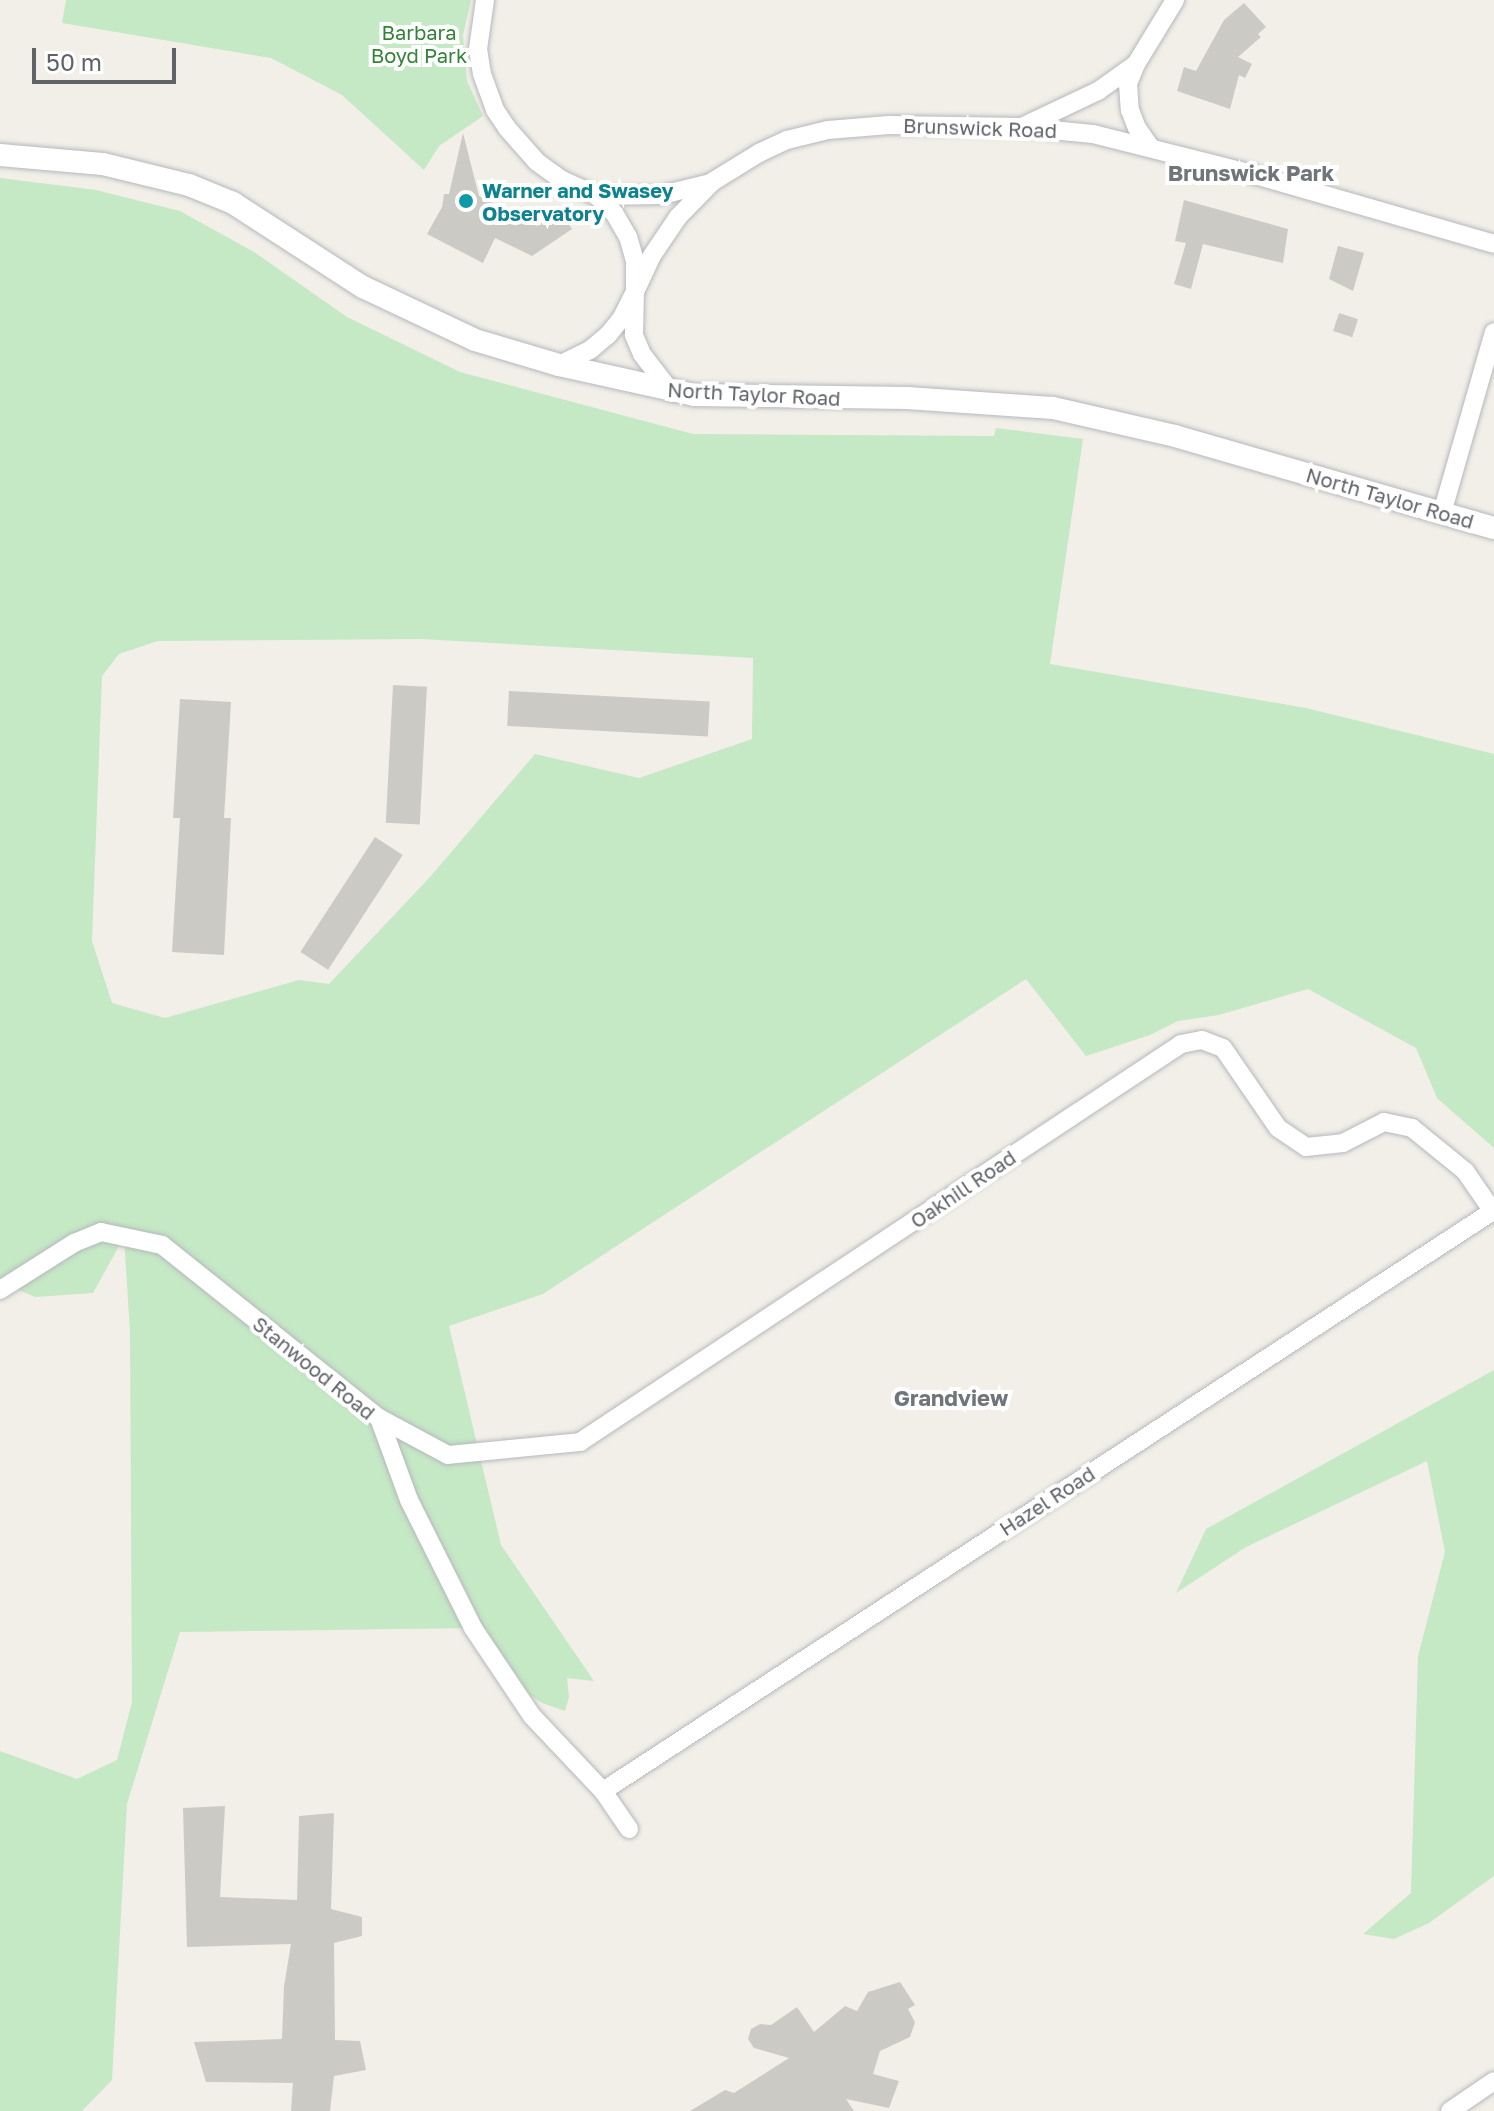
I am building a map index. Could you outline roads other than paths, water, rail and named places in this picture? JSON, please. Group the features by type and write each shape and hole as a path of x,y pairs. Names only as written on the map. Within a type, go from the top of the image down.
{"street":[{"path":"485,0 478,49 482,74 495,110 537,162 560,179 597,196 614,213 628,237 635,261 635,292 621,319 590,350 559,365"},
{"path":"1151,148 1137,128 1130,110 1128,84 1136,64 1175,0"},
{"path":"1021,127 1098,91 1136,64"},
{"name":"Brunswick Road","path":"672,393 642,354 634,335 635,292 651,257 678,217 712,182 787,140 828,130 889,125 1021,127 1093,134 1494,244"},
{"name":"North Taylor Road","path":"0,155 103,164 189,185 233,203 363,287 475,340 559,365 672,393 812,399 907,398 1053,408 1175,436 1494,528"},
{"path":"597,196 662,195 712,182"},
{"path":"1442,513 1494,332"},
{"name":"Oakhill Road","path":"379,1418 448,1455 580,1442 1181,1044 1202,1040 1223,1048 1278,1128 1306,1147 1343,1143 1384,1122 1412,1128 1465,1171 1493,1212"},
{"name":"Hazel Road","path":"603,1791 1493,1212"},
{"name":"Stanwood Road","path":"0,1290 74,1243 101,1232 162,1245 379,1418 409,1500 473,1628 532,1716 603,1791 629,1829"},
{"path":"1450,2111 1494,2081"}],"place":[{"name":"Warner and Swasey Observatory","path":"466,201"}],"district":[{"name":"Brunswick Park","path":"1251,173"},
{"name":"Grandview","path":"951,1398"}],"park label":[{"name":"Barbara Boyd Park","path":"419,44"}]}
